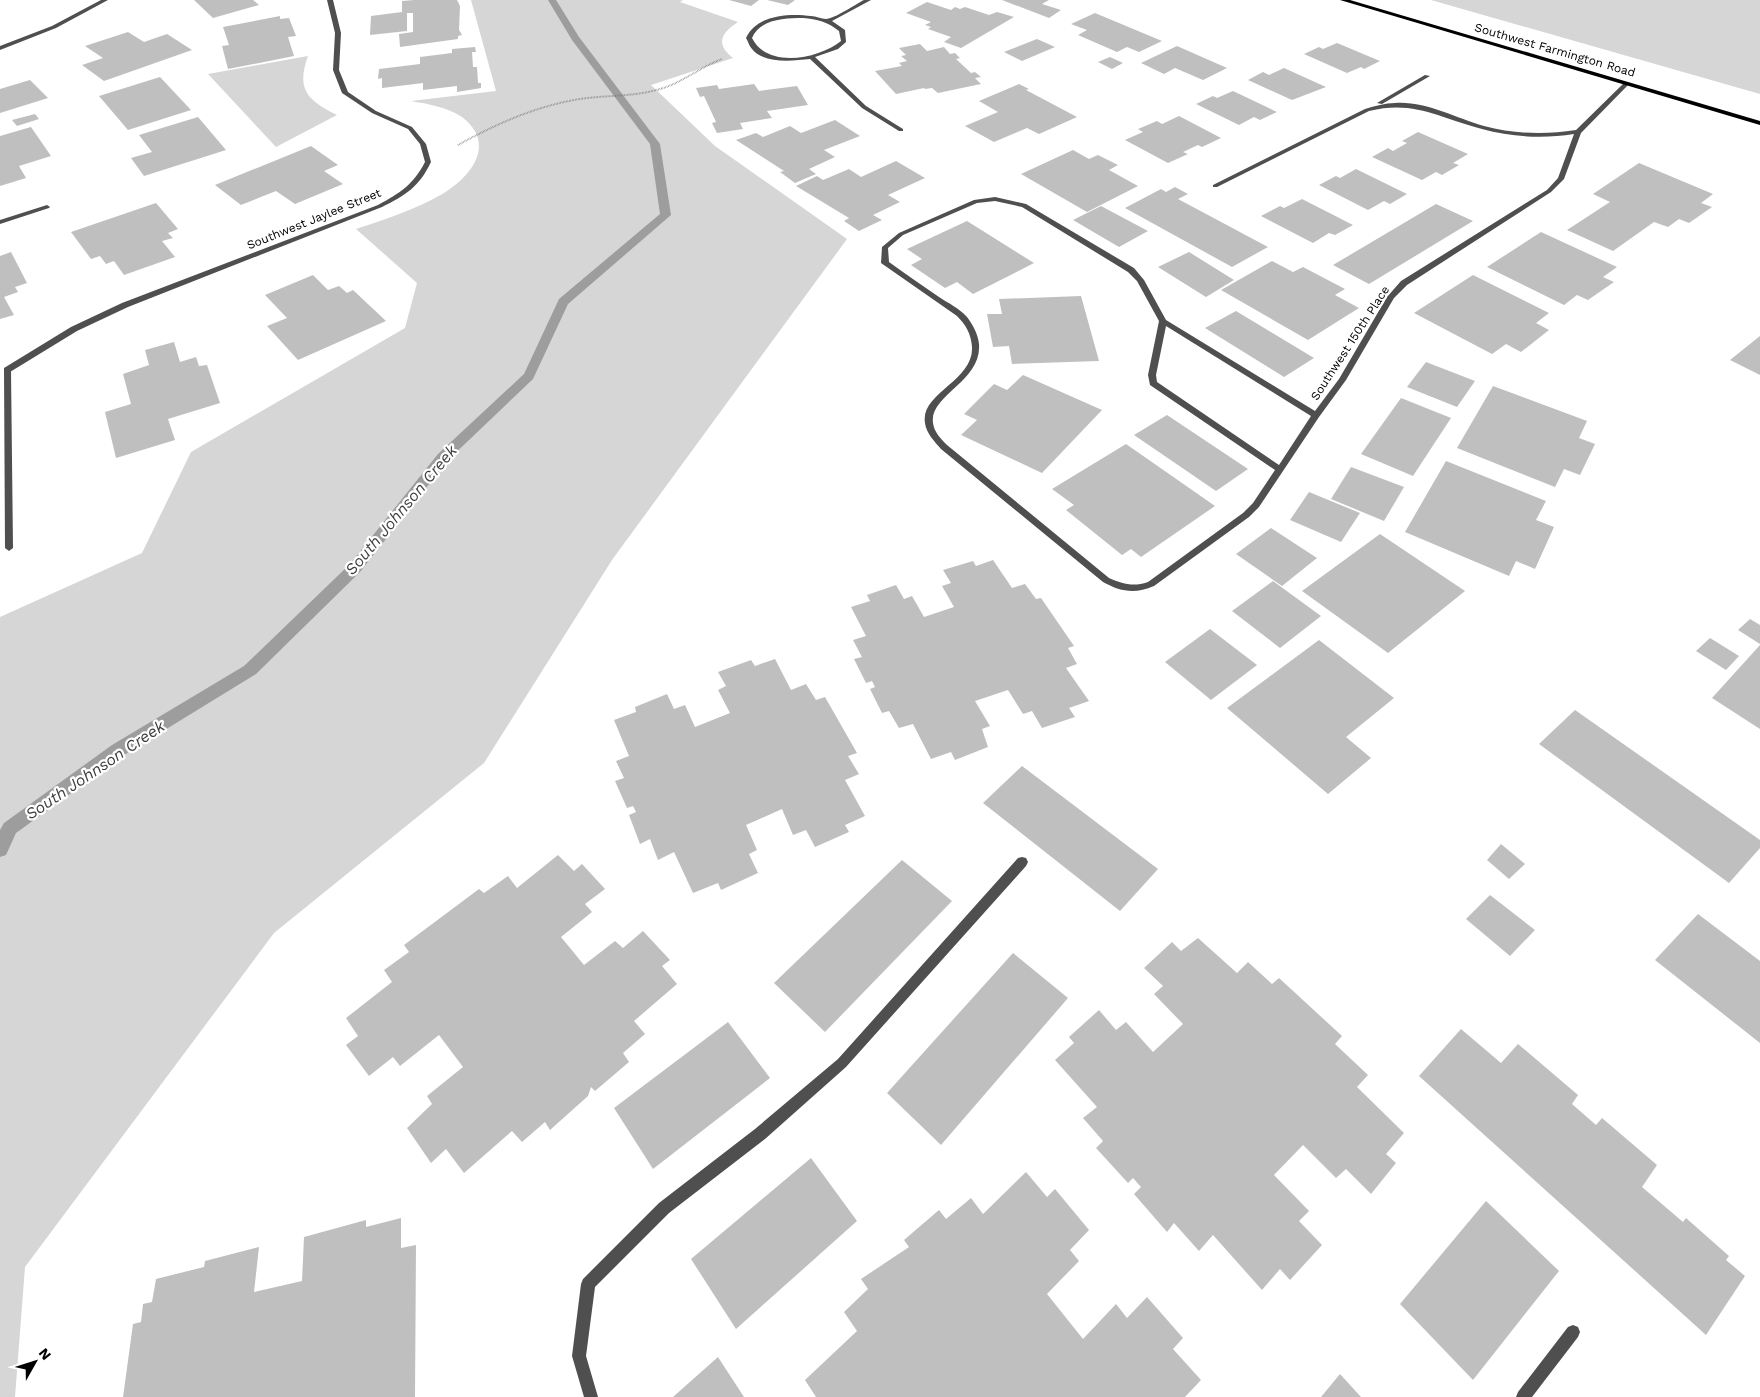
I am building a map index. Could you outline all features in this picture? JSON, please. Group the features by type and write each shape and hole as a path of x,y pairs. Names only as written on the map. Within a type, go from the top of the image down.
{"main road":[{"name":"Southwest Farmington Road","path":"1344,0 1760,123"}],"street":[{"path":"0,48 25,40 67,21 104,0"},
{"path":"330,0 338,33 336,70 345,93 374,112 410,128 422,144 427,157"},
{"path":"828,21 868,0"},
{"path":"799,16 828,21 842,30 844,41 832,51 812,58 778,58 759,52 750,43 750,33 754,28 768,21 799,16"},
{"path":"812,58 864,107 902,130"},
{"path":"1215,186 1367,110 1427,76"},
{"name":"Southwest 150th Place","path":"1163,320 1140,280 1132,270 1024,205 995,199 976,201 901,234 885,247 885,263 960,314 968,321 972,329 977,348 975,358 968,370 935,405 929,416 929,425 944,447 1106,580 1130,590 1151,584 1246,515 1256,505 1346,372 1391,297 1404,283 1549,191 1561,179 1578,132 1627,83"},
{"path":"1367,110 1383,105 1401,103 1422,107 1472,124 1520,134 1557,136 1578,132"},
{"name":"Southwest Jaylee Street","path":"9,548 7,370 74,329 125,305 380,206 407,191 421,178 428,162 427,157"},
{"path":"0,222 47,207"},
{"path":"1279,469 1153,383 1152,375 1163,320 1316,415"},
{"path":"591,1397 579,1356 588,1284 664,1208 760,1134 842,1063 1022,862"},
{"path":"1523,1397 1573,1332"}],"path":[{"path":"427,157 515,117 575,99 637,94 676,84 716,61 753,48"}],"shaded area":[{"path":"471,0 683,0 680,2 738,22 728,30 722,39 724,48 733,58 651,85 715,146 847,239 612,560 484,763 274,933 25,1267 15,1397 0,1397 0,617 142,553 191,452 405,328 417,283 356,229 434,199 464,177 477,158 479,148 478,137 472,127 462,117 444,108 411,101 496,91"},
{"path":"1431,0 1760,0 1760,94"},
{"path":"308,56 303,77 307,92 318,104 337,115 276,147 208,74"}],"building":[{"path":"194,0 253,0 259,5 213,18"},
{"path":"457,0 460,6 459,30 462,35 458,36 458,39 400,47 399,34 413,32 413,13 407,13 407,31 370,35 371,16 402,12 402,1"},
{"path":"729,0 759,0 751,6"},
{"path":"767,0 795,0 788,5"},
{"path":"1002,0 1049,0 1042,4 1061,10 1049,18"},
{"path":"927,2 951,10 955,7 960,9 965,7 989,15 997,12 1014,17 961,48 944,42 951,37 928,29 931,27 925,25 931,22 906,13"},
{"path":"1095,13 1162,41 1139,52 1127,47 1117,52 1078,35 1087,30 1071,24"},
{"path":"280,16 280,19 289,18 296,36 288,37 294,56 228,69 222,46 229,45 223,27"},
{"path":"128,32 144,42 167,34 192,50 104,81 82,65 103,58 85,46"},
{"path":"1037,39 1055,47 1022,61 1004,52"},
{"path":"1337,43 1380,61 1364,69 1361,67 1347,73 1304,54 1319,47 1323,49"},
{"path":"920,44 927,51 944,47 950,54 955,53 960,58 956,59 971,73 975,72 981,77 975,78 981,84 938,93 932,88 924,88 896,94 875,71 902,66 899,63 907,61 901,56 906,55 899,48"},
{"path":"1177,46 1227,68 1203,80 1175,68 1164,74 1141,63"},
{"path":"475,47 476,52 472,52 473,67 477,67 478,83 481,83 481,88 457,92 457,86 423,90 423,83 382,88 382,78 378,79 379,69 420,64 420,57 452,53 452,49"},
{"path":"1110,57 1123,63 1112,69 1098,62"},
{"path":"1284,68 1326,87 1292,100 1248,80 1263,72 1269,75"},
{"path":"160,77 191,110 128,130 99,96"},
{"path":"30,80 48,98 0,113 0,89"},
{"path":"754,84 759,91 797,86 808,105 767,111 772,118 740,123 743,129 717,133 712,123 716,122 704,96 700,97 696,88 717,85 719,89"},
{"path":"1019,84 1029,89 1026,90 1077,117 1039,134 1027,128 994,142 965,126 998,112 979,101"},
{"path":"1233,91 1277,112 1260,120 1254,117 1239,125 1196,104 1213,96 1217,98"},
{"path":"35,114 39,119 17,126 12,120"},
{"path":"1179,116 1221,138 1202,147 1198,145 1183,152 1188,154 1168,163 1125,140 1143,132 1138,129 1157,121 1162,124"},
{"path":"198,117 226,150 144,176 131,158 152,152 139,135"},
{"path":"835,120 860,136 824,150 835,157 809,169 816,174 795,183 780,172 784,171 736,140 756,133 763,137 790,126 801,133"},
{"path":"31,127 51,156 19,166 26,178 0,186 0,136"},
{"path":"1418,132 1468,154 1453,163 1459,165 1442,175 1436,172 1422,180 1372,157 1388,148 1393,151 1407,143 1402,141"},
{"path":"311,146 338,165 324,171 343,184 295,204 276,191 241,205 215,185"},
{"path":"1073,150 1089,159 1098,155 1118,165 1109,170 1138,186 1087,212 1021,174"},
{"path":"896,161 925,178 888,195 900,202 873,215 882,220 859,231 844,221 849,218 796,186 817,176 823,180 849,169 861,177"},
{"path":"1639,163 1713,194 1701,203 1712,207 1689,223 1679,219 1668,227 1654,222 1613,251 1567,230 1610,202 1593,194"},
{"path":"1356,169 1407,194 1390,204 1384,201 1368,210 1319,185 1336,176 1340,178"},
{"path":"1175,187 1188,194 1178,199 1268,247 1232,267 1125,208 1161,189 1166,192"},
{"path":"1302,199 1353,225 1335,235 1329,233 1313,243 1261,216 1280,206 1284,208"},
{"path":"156,203 178,229 168,233 173,238 162,241 175,257 124,275 114,261 106,264 100,256 91,259 71,232"},
{"path":"1436,204 1473,221 1369,284 1333,265"},
{"path":"1101,206 1148,231 1119,247 1073,220"},
{"path":"967,221 1034,263 973,294 957,282 945,288 911,265 922,259 907,249"},
{"path":"1541,232 1617,267 1603,277 1614,282 1588,300 1577,295 1564,305 1487,267"},
{"path":"11,252 27,283 15,287 18,292 4,297 14,315 0,319 0,256"},
{"path":"1189,252 1234,280 1206,297 1158,267"},
{"path":"1272,261 1293,272 1303,267 1345,289 1335,295 1359,308 1308,340 1221,290"},
{"path":"313,275 328,290 339,286 347,293 353,290 386,321 298,360 267,326 287,318 265,295"},
{"path":"1473,275 1549,313 1536,323 1549,330 1521,352 1506,344 1492,354 1414,313"},
{"path":"1081,296 1099,361 1012,364 1009,346 993,347 987,314 1002,314 999,299"},
{"path":"1236,311 1314,358 1284,377 1205,328"},
{"path":"1760,336 1760,375 1730,360"},
{"path":"174,342 180,362 196,357 199,366 207,365 220,403 168,419 175,440 116,458 105,412 131,404 123,374 149,365 145,350"},
{"path":"1426,362 1475,381 1457,407 1407,387"},
{"path":"1023,375 1102,410 1042,473 961,435 977,420 964,414 994,384 1007,390"},
{"path":"1493,386 1587,421 1579,438 1595,444 1580,475 1564,469 1555,487 1457,448"},
{"path":"1401,398 1451,418 1413,476 1361,454"},
{"path":"1167,415 1248,469 1216,491 1134,435"},
{"path":"1126,444 1215,506 1141,557 1131,549 1122,555 1066,510 1074,505 1052,489"},
{"path":"1446,461 1546,501 1536,520 1554,527 1535,569 1516,561 1509,576 1405,532"},
{"path":"1351,467 1404,487 1384,521 1331,499"},
{"path":"1309,492 1360,513 1341,542 1290,520"},
{"path":"1271,528 1317,558 1282,586 1236,554"},
{"path":"1380,534 1465,591 1388,653 1302,591"},
{"path":"993,560 1012,588 1025,584 1036,599 1041,598 1074,646 1068,648 1077,664 1066,668 1089,701 1069,708 1075,717 1042,728 1032,711 1023,714 1008,690 975,701 990,726 982,729 988,747 955,760 951,752 931,759 913,724 899,728 889,711 882,713 870,689 875,687 872,681 866,683 854,659 862,657 853,640 866,636 851,607 870,601 867,595 896,585 904,599 912,596 924,617 954,607 942,586 951,583 943,570 973,561 976,566"},
{"path":"1273,581 1321,616 1280,648 1232,611"},
{"path":"1750,619 1760,625 1760,644 1738,630"},
{"path":"1210,629 1257,665 1211,700 1165,662"},
{"path":"1710,638 1739,656 1726,670 1696,651"},
{"path":"1319,640 1394,698 1346,737 1371,758 1328,794 1227,708"},
{"path":"1760,645 1760,729 1712,698"},
{"path":"775,659 791,690 806,684 816,700 825,697 857,753 848,756 859,774 845,780 865,816 845,825 849,832 815,847 806,830 793,835 782,809 746,825 757,850 749,854 758,873 721,890 718,883 693,893 674,852 658,860 650,839 640,844 629,815 636,812 633,806 627,808 615,781 624,778 616,761 629,756 614,720 636,712 635,707 667,694 674,709 685,705 695,727 730,713 718,690 726,686 718,672 751,660 755,666"},
{"path":"1575,710 1760,840 1760,848 1729,883 1539,744"},
{"path":"1022,766 1158,869 1120,911 983,803"},
{"path":"1501,844 1525,864 1509,879 1487,860"},
{"path":"558,855 574,871 582,864 605,889 585,904 592,912 561,937 584,965 615,941 623,948 643,931 670,960 662,966 677,984 634,1021 645,1034 623,1053 629,1062 595,1091 591,1087 588,1096 550,1130 545,1122 522,1142 512,1131 464,1173 446,1149 431,1163 407,1128 432,1104 427,1096 463,1067 439,1035 400,1066 393,1057 369,1076 346,1045 358,1036 346,1018 392,982 384,970 409,952 404,945 479,889 484,893 508,876 517,888"},
{"path":"902,860 952,901 825,1032 774,983"},
{"path":"1490,895 1535,930 1510,956 1466,919"},
{"path":"1698,914 1760,961 1760,1043 1655,960"},
{"path":"1198,938 1237,973 1248,962 1272,984 1279,978 1342,1036 1335,1044 1368,1075 1357,1087 1404,1133 1386,1154 1396,1163 1371,1194 1346,1169 1336,1178 1303,1145 1274,1175 1309,1211 1299,1221 1322,1245 1290,1280 1280,1269 1262,1290 1213,1235 1199,1251 1174,1223 1167,1232 1134,1194 1141,1187 1133,1178 1128,1183 1096,1148 1103,1141 1083,1118 1097,1107 1055,1060 1074,1043 1069,1037 1099,1010 1116,1030 1126,1022 1153,1052 1183,1024 1154,994 1163,986 1144,968 1172,942 1181,951"},
{"path":"1013,953 1068,998 941,1145 887,1093"},
{"path":"728,1022 770,1078 653,1169 614,1108"},
{"path":"1461,1029 1501,1063 1518,1044 1578,1095 1572,1104 1596,1125 1602,1118 1657,1165 1642,1187 1683,1222 1686,1218 1729,1256 1726,1260 1745,1276 1706,1335 1419,1076"},
{"path":"811,1158 857,1221 736,1329 691,1259"},
{"path":"1026,1172 1047,1197 1055,1189 1089,1230 1070,1250 1079,1261 1047,1294 1083,1339 1116,1304 1127,1318 1147,1297 1183,1338 1173,1349 1201,1380 1185,1397 816,1397 805,1380 857,1331 844,1312 868,1289 861,1279 909,1247 904,1240 939,1210 946,1219 971,1198 983,1214"},
{"path":"1486,1201 1559,1271 1473,1380 1400,1304"},
{"path":"401,1218 401,1248 416,1245 415,1397 123,1397 133,1324 141,1322 143,1304 152,1302 156,1279 204,1267 205,1261 259,1247 254,1292 302,1281 304,1237 366,1220 366,1227"},
{"path":"718,1357 744,1397 673,1397"},
{"path":"1340,1374 1361,1397 1321,1397"}],"waterway":[{"name":"South Johnson Creek","path":"0,849 10,828 118,750 250,670 355,568 443,457 529,376 563,302 666,215 655,144 575,38 552,0"}]}
